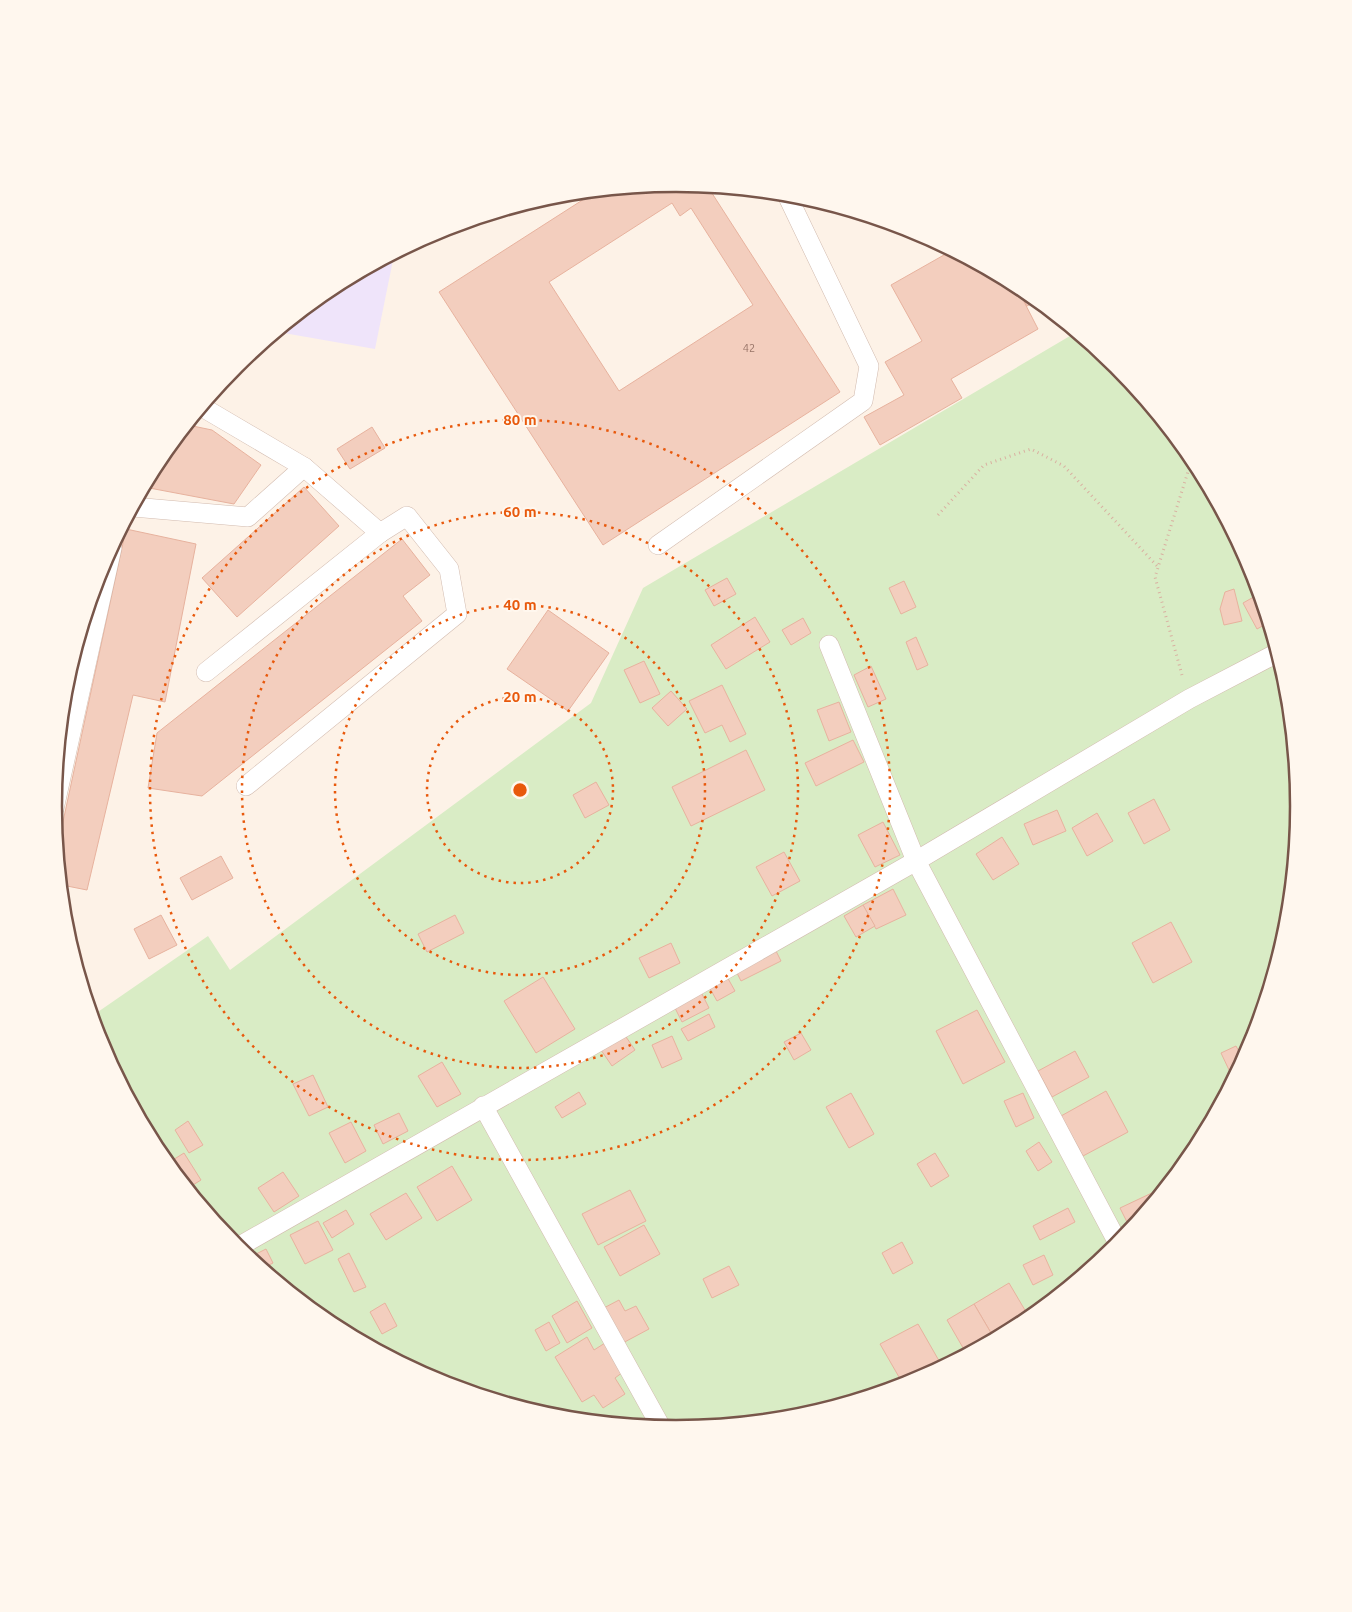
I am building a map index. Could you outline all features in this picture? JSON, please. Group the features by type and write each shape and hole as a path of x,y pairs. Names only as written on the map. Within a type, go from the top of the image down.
{"lane":[{"path":"658,545 863,401 869,366 791,203"},
{"path":"207,410 304,467 380,533"},
{"path":"140,508 248,517 304,467"},
{"path":"206,672 380,533 407,516 449,569 457,614 246,786"},
{"path":"64,764 104,585"},
{"path":"829,644 916,861 1114,1236"},
{"path":"245,1243 482,1106 916,861 1189,700 1271,656"},
{"path":"482,1106 657,1419"}],"path":[{"path":"938,515 984,466 1031,450 1064,466 1158,567"},
{"path":"1189,469 1155,577 1189,700"}],"shaded area":[{"path":"392,263 375,349 285,333 335,296"}],"green space":[{"path":"1070,336 1110,372 1137,401 1186,465 1207,499 1243,571 1269,647 1278,686 1288,766 1290,806 1284,886 1278,926 1269,965 1243,1041 1207,1113 1186,1147 1137,1211 1110,1240 1081,1267 1017,1316 983,1337 911,1373 835,1399 796,1408 716,1418 676,1420 596,1414 556,1408 517,1399 441,1373 369,1337 335,1316 271,1267 215,1211 166,1147 145,1113 109,1041 98,1012 208,936 230,970 591,703 643,588"}],"building":[{"path":"676,192 712,194 840,392 603,545 439,292 582,200","holes":["672,203 680,216 691,208 753,305 619,391 549,282"]},
{"path":"944,255 983,275 1024,301 1038,329 951,379 962,398 880,445 864,417 904,395 885,362 922,341 891,285"},
{"path":"194,426 212,430 261,465 234,504 152,488"},
{"path":"372,427 385,448 350,469 337,449"},
{"path":"304,487 339,526 237,617 202,578"},
{"path":"129,530 196,544 165,702 133,695 87,890 68,886 63,823 126,535"},
{"path":"402,539 430,575 403,596 422,621 202,796 148,788 157,733"},
{"path":"727,578 736,594 714,606 705,590"},
{"path":"904,581 916,607 901,614 889,588"},
{"path":"1234,589 1242,621 1224,625 1220,609 1225,592"},
{"path":"1253,598 1262,626 1257,629 1243,603"},
{"path":"548,610 609,653 568,711 507,669"},
{"path":"755,617 770,642 726,669 711,645"},
{"path":"803,618 811,633 791,645 782,630"},
{"path":"916,637 928,665 917,670 906,642"},
{"path":"644,661 660,694 640,703 624,670"},
{"path":"871,666 886,699 868,707 854,675"},
{"path":"722,685 746,734 730,742 722,725 705,733 689,701"},
{"path":"671,691 687,709 668,726 652,708"},
{"path":"839,702 851,732 829,741 817,710"},
{"path":"853,740 864,762 816,786 805,763"},
{"path":"746,750 765,790 691,826 672,787"},
{"path":"596,782 609,805 585,818 573,795"},
{"path":"1154,799 1170,830 1144,844 1128,813"},
{"path":"1057,810 1066,831 1033,845 1024,824"},
{"path":"1097,813 1113,841 1087,856 1072,828"},
{"path":"883,822 900,855 875,867 858,835"},
{"path":"1002,837 1019,864 993,880 976,854"},
{"path":"784,852 800,881 772,896 756,867"},
{"path":"221,856 233,878 192,900 180,878"},
{"path":"893,889 906,915 876,929 863,905"},
{"path":"863,905 875,926 856,937 844,916"},
{"path":"161,915 177,945 149,959 134,929"},
{"path":"455,915 464,933 427,952 418,934"},
{"path":"1171,922 1192,962 1153,983 1132,943"},
{"path":"671,943 680,963 649,978 639,958"},
{"path":"775,949 781,961 741,981 735,969"},
{"path":"726,975 735,991 717,1001 708,985"},
{"path":"543,977 575,1029 536,1053 504,1001"},
{"path":"701,992 709,1008 682,1022 674,1006"},
{"path":"977,1010 1005,1062 963,1084 936,1031"},
{"path":"709,1014 715,1027 688,1041 681,1029"},
{"path":"801,1033 811,1050 794,1060 784,1042"},
{"path":"624,1034 635,1050 612,1066 601,1050"},
{"path":"672,1036 682,1059 662,1068 652,1045"},
{"path":"1236,1046 1238,1051 1229,1070 1221,1053"},
{"path":"1075,1051 1089,1077 1052,1097 1038,1071"},
{"path":"442,1062 461,1094 437,1107 418,1076"},
{"path":"313,1075 328,1107 309,1116 293,1084"},
{"path":"1106,1091 1128,1132 1083,1156 1061,1116"},
{"path":"579,1092 586,1104 562,1118 555,1107"},
{"path":"851,1093 874,1134 849,1148 826,1107"},
{"path":"1023,1093 1034,1118 1016,1127 1004,1101"},
{"path":"399,1113 408,1131 383,1144 374,1125"},
{"path":"188,1121 203,1145 189,1153 175,1130"},
{"path":"351,1122 366,1151 345,1163 329,1133"},
{"path":"1039,1142 1052,1162 1038,1171 1026,1151"},
{"path":"184,1153 201,1180 194,1185 175,1159"},
{"path":"935,1153 949,1176 931,1187 917,1164"},
{"path":"452,1166 472,1200 437,1221 417,1187"},
{"path":"283,1172 299,1196 274,1212 258,1188"},
{"path":"630,1190 646,1221 598,1245 582,1214"},
{"path":"406,1193 422,1218 386,1240 370,1214"},
{"path":"1152,1193 1127,1222 1120,1208"},
{"path":"1068,1208 1075,1222 1040,1240 1033,1226"},
{"path":"346,1210 354,1224 332,1238 323,1223"},
{"path":"318,1221 333,1250 305,1264 290,1235"},
{"path":"644,1225 660,1254 620,1276 604,1247"},
{"path":"902,1242 913,1263 893,1274 882,1253"},
{"path":"266,1249 273,1263 269,1265 257,1254"},
{"path":"349,1253 366,1287 354,1292 338,1259"},
{"path":"1044,1255 1053,1275 1033,1285 1023,1265"},
{"path":"729,1266 739,1285 712,1298 703,1279"},
{"path":"1009,1283 1025,1310 991,1332 974,1304"},
{"path":"619,1300 625,1311 636,1306 649,1329 619,1345 600,1310"},
{"path":"577,1301 592,1328 567,1343 552,1316"},
{"path":"385,1303 397,1326 382,1334 370,1312"},
{"path":"974,1304 991,1332 963,1348 947,1320"},
{"path":"549,1322 560,1343 546,1351 535,1330"},
{"path":"918,1324 939,1360 899,1377 880,1344"},
{"path":"587,1337 594,1350 605,1343 623,1372 615,1378 625,1394 603,1408 594,1395 582,1402 555,1357"}]}
